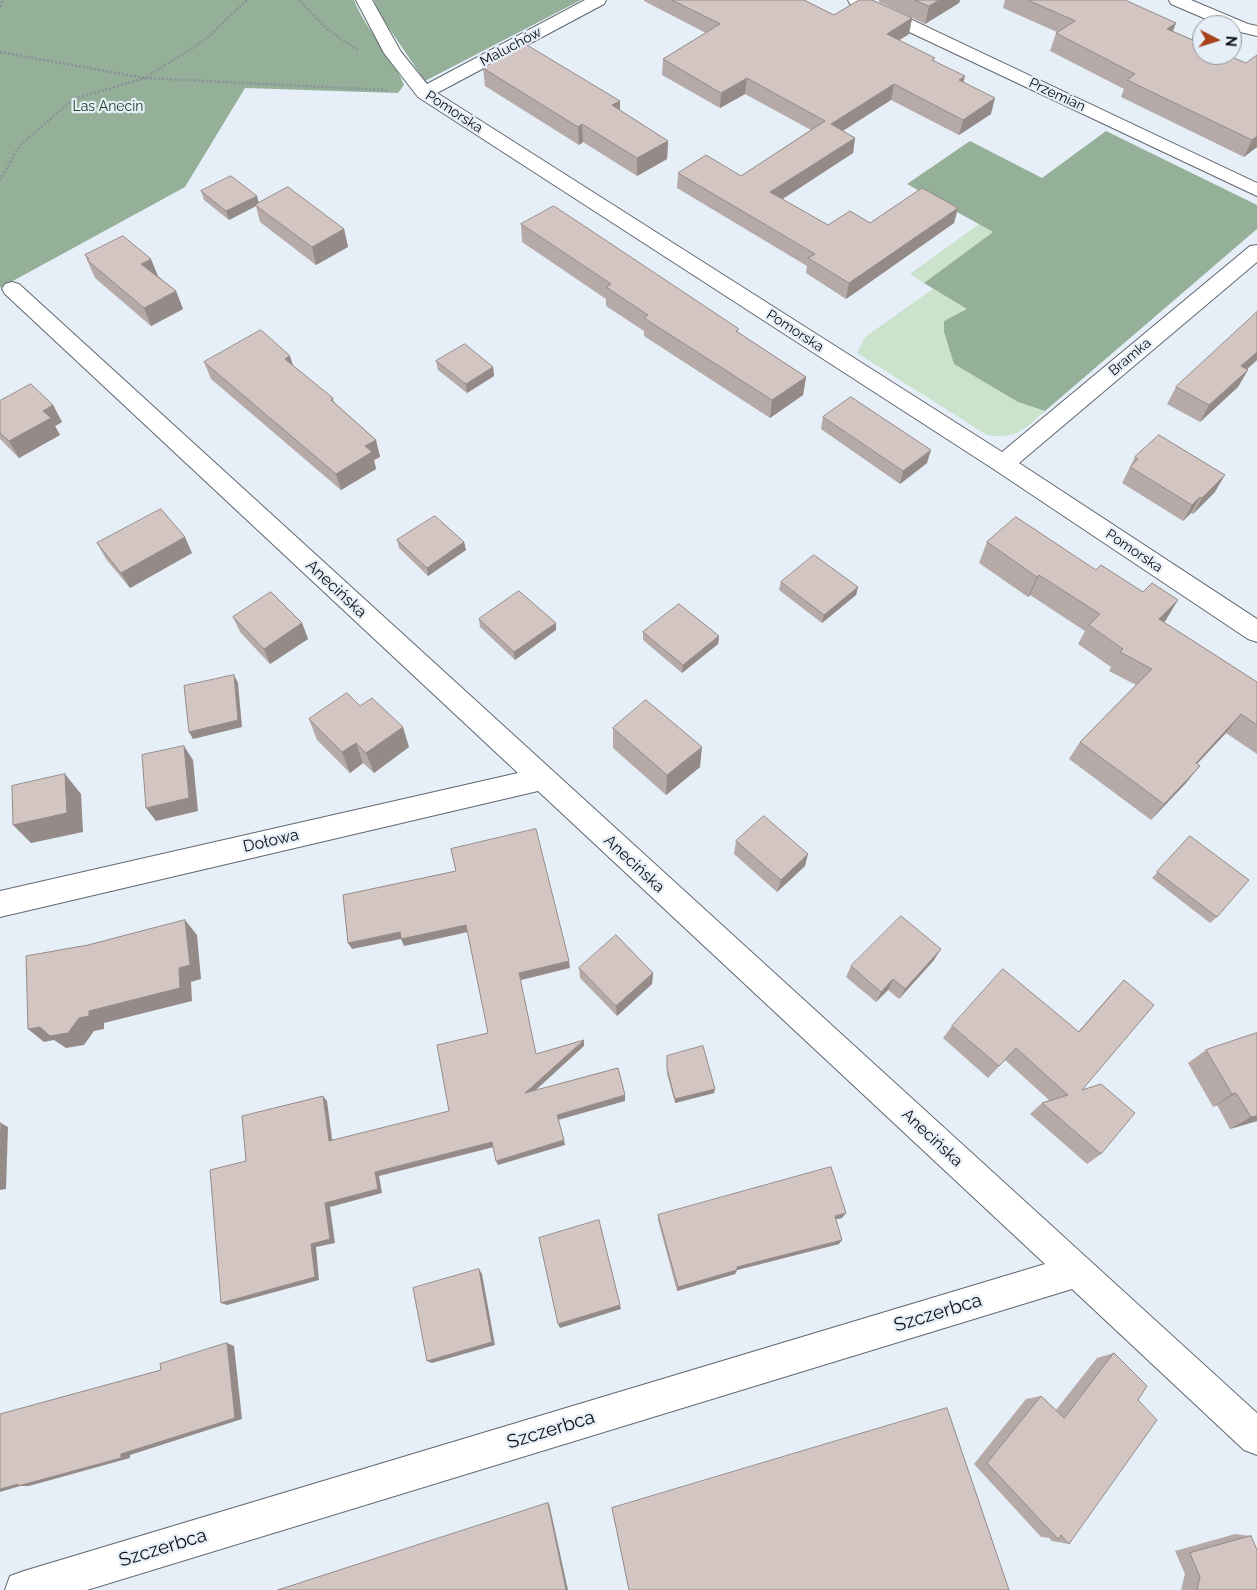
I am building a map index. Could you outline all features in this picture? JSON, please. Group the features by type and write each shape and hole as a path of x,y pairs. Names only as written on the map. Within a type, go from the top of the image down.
{"street":[{"name":"Pomorska","path":"364,0 393,53 424,93 1003,464 1257,632"},
{"name":"Maluchów","path":"424,93 598,0"},
{"name":"Przemian","path":"856,0 1257,190"},
{"path":"1176,0 1244,29 1257,31"},
{"name":"Bramka","path":"1003,464 1257,251"},
{"name":"Anecińska","path":"12,289 541,779 1257,1437"},
{"name":"Dołowa","path":"0,904 541,779"},
{"name":"Szczerbca","path":"24,1590 1077,1271"}],"path":[{"path":"0,7 3,0"},
{"path":"0,180 20,145 74,99 145,78 205,40 247,0"},
{"path":"0,52 145,78 424,93"}],"green space":[{"name":"Las Anecin","path":"0,0 354,0 365,22 393,63 404,85 398,93 245,88 185,187 0,288"},
{"path":"374,0 581,0 425,81 380,15"},
{"path":"1106,131 1257,205 1257,229 1045,411 1018,402 954,364 944,332 944,321 967,309 924,283 993,232 907,184 970,141 1042,178"},
{"path":"979,224 993,232 924,283 910,274"},
{"path":"934,288 968,309 944,321 944,332 954,364 1018,402 1045,411 1019,432 1006,436 987,435 857,353 865,337"}],"building":[{"path":"672,0 804,0 834,15 859,0 872,0 912,18 887,34 935,58 932,60 965,76 959,80 995,98 963,120 894,84 831,124 855,138 770,192 828,225 850,211 870,223 922,188 958,208 849,283 808,258 815,254 678,173 706,155 741,176 825,121 747,78 721,93 663,59 720,24"},
{"path":"915,0 939,0 929,6"},
{"path":"1028,0 1125,0 1176,23 1167,29 1192,40 1192,65 1242,65 1242,61 1246,63 1257,55 1257,136 1252,140 1127,80 1135,74 1056,33 1075,21"},
{"path":"527,45 620,101 612,105 668,141 637,158 582,124 578,127 483,68"},
{"path":"231,176 257,196 226,211 201,191"},
{"path":"288,187 344,229 312,247 255,205"},
{"path":"554,206 739,329 736,331 806,377 772,400 644,318 648,315 606,287 611,284 521,224"},
{"path":"123,236 151,259 141,264 176,291 144,308 87,260 89,259 85,255"},
{"path":"1257,312 1257,352 1241,366 1248,370 1209,405 1176,387"},
{"path":"261,330 290,356 285,359 333,398 331,400 376,440 365,446 372,452 336,474 204,362"},
{"path":"465,344 493,367 466,384 436,361"},
{"path":"31,384 53,405 43,411 51,418 9,441 0,433 0,401"},
{"path":"851,397 931,450 903,471 823,417"},
{"path":"1159,435 1225,475 1202,498 1200,497 1192,505 1130,467 1138,459 1135,457"},
{"path":"161,509 185,537 121,573 97,543"},
{"path":"435,516 464,542 427,568 397,540"},
{"path":"1016,517 1096,570 1101,565 1143,592 1152,583 1178,600 1159,619 1257,682 1257,725 1241,714 1196,763 1200,766 1164,804 1080,742 1152,669 1120,652 1123,649 1089,625 1100,614 1039,575 1037,577 987,542"},
{"path":"814,555 858,587 824,615 781,582"},
{"path":"519,591 556,623 514,652 479,619"},
{"path":"271,592 302,623 264,649 233,617"},
{"path":"679,604 719,636 683,665 643,632"},
{"path":"234,675 238,720 189,732 184,686"},
{"path":"347,693 360,706 372,698 403,727 366,753 356,743 342,752 309,719"},
{"path":"646,700 702,747 667,775 613,728"},
{"path":"184,746 189,798 146,808 142,755"},
{"path":"65,774 67,813 13,825 12,786"},
{"path":"764,816 808,854 781,880 736,841"},
{"path":"536,829 569,961 519,973 536,1054 584,1040 525,1093 618,1068 625,1095 557,1115 564,1140 496,1161 492,1142 375,1172 378,1189 325,1203 330,1239 311,1244 315,1277 221,1303 210,1170 246,1161 242,1116 323,1096 329,1141 449,1111 437,1045 488,1033 466,925 401,939 400,932 348,943 343,895 456,871 451,849"},
{"path":"1190,836 1249,880 1217,917 1157,872"},
{"path":"901,916 941,949 905,989 893,979 881,992 851,966"},
{"path":"185,920 190,965 179,968 180,988 89,1011 89,1016 79,1018 68,1033 50,1036 40,1027 28,1029 26,956 88,945"},
{"path":"616,935 653,973 616,1006 579,968"},
{"path":"1003,969 1079,1032 1124,980 1154,1005 1082,1090 1101,1084 1135,1113 1101,1154 1042,1103 1068,1095 1016,1048 999,1066 952,1026"},
{"path":"1257,1033 1257,1116 1251,1117 1236,1093 1232,1094 1206,1050"},
{"path":"703,1046 715,1089 675,1099 667,1069 667,1056"},
{"path":"831,1167 846,1213 835,1216 842,1240 737,1267 737,1270 678,1287 658,1215"},
{"path":"599,1220 620,1305 558,1324 539,1238"},
{"path":"479,1269 492,1342 427,1361 413,1288"},
{"path":"227,1343 235,1418 121,1454 121,1458 18,1486 18,1484 0,1489 0,1414 161,1370 160,1364"},
{"path":"1114,1353 1147,1386 1138,1400 1157,1420 1069,1544 1061,1535 1058,1539 987,1463 1041,1396 1064,1418"},
{"path":"947,1408 1009,1590 629,1590 612,1508"},
{"path":"548,1503 566,1590 278,1590"},
{"path":"1251,1536 1257,1550 1257,1590 1197,1590 1200,1577 1190,1553"}]}
